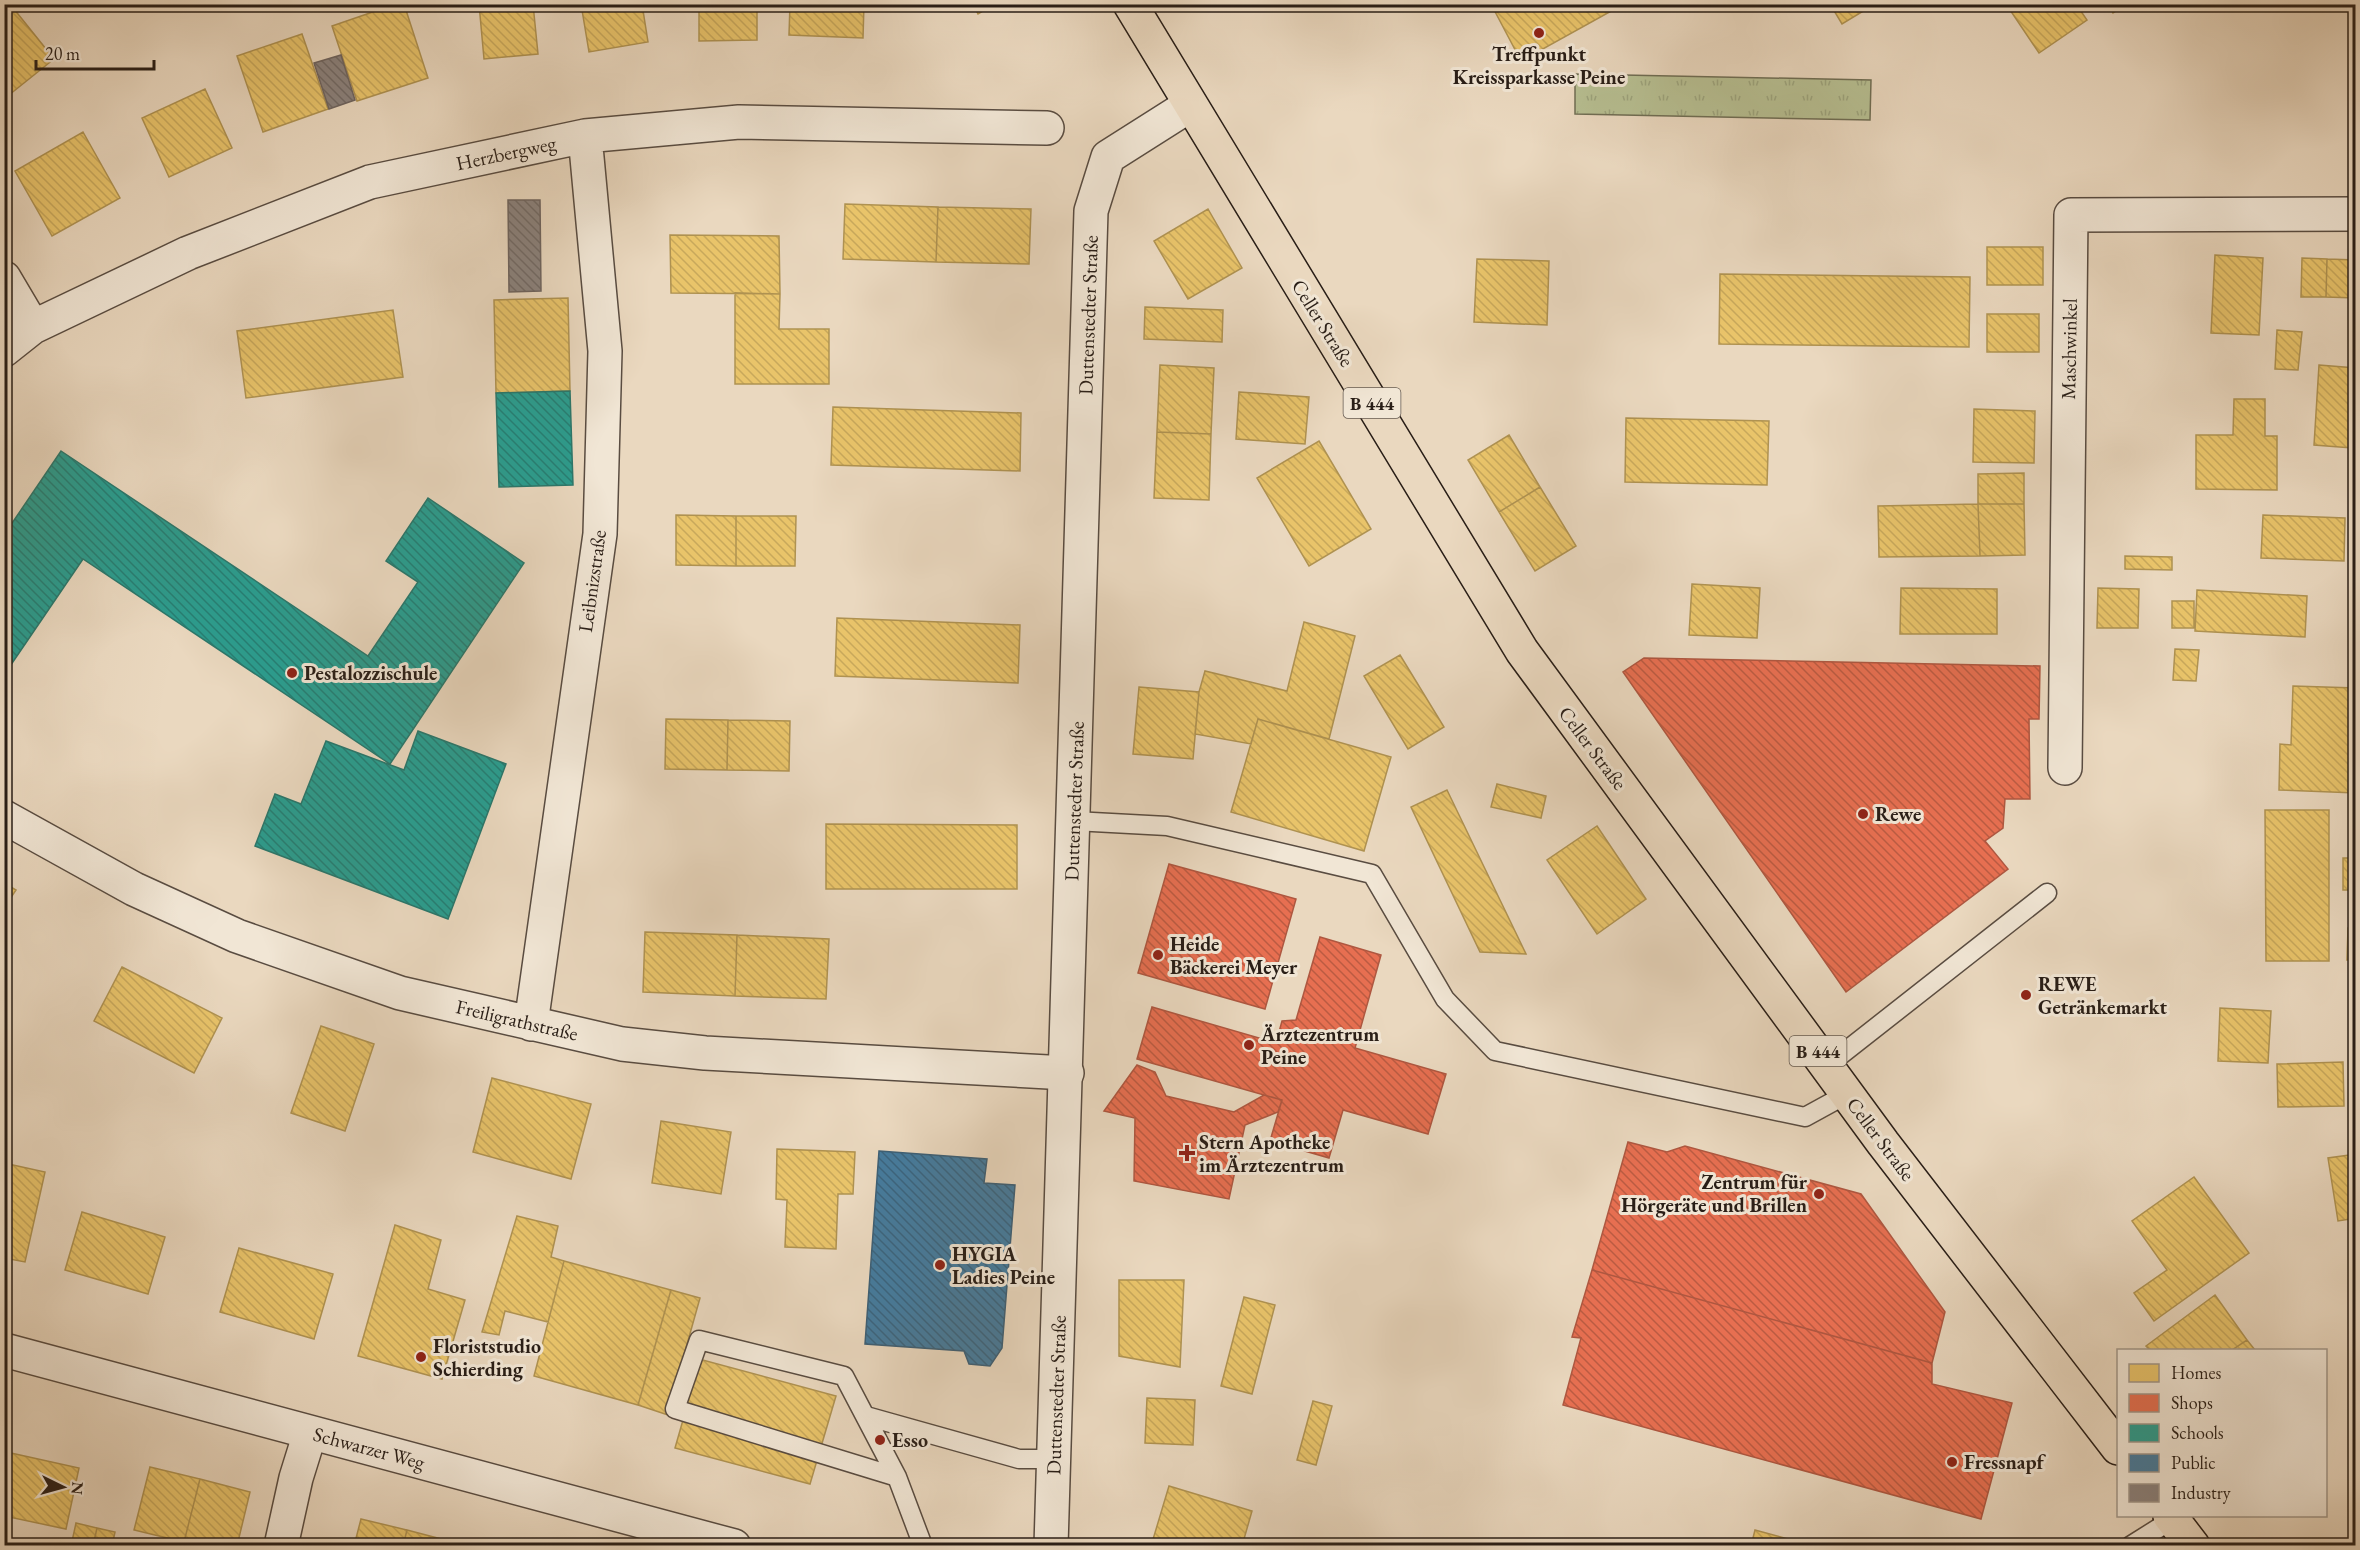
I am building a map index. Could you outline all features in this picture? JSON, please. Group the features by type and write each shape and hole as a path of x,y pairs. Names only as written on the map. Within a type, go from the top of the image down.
{"main road":[{"name":"Celler Straße","path":"1130,4 1522,651 1828,1065 1847,1094 2117,1447"},
{"path":"2171,1517 2193,1545"}],"street":[{"name":"Duttenstedter Straße","path":"1051,1545 1067,1073 1091,211 1108,157 1190,105"},
{"name":"Herzbergweg","path":"4,350 33,327 188,253 370,182 585,136 739,122 1047,128"},
{"name":"Leibnizstraße","path":"531,1024 600,534 605,351 585,136"},
{"name":"Maschwinkel","path":"2065,768 2071,215 2355,214"},
{"path":"4,278 33,327"},
{"name":"Freiligrathstraße","path":"4,817 134,889 237,936 400,993 622,1044 705,1053 1067,1073"},
{"name":"Schwarzer Weg","path":"4,1350 734,1545"},
{"path":"281,1545 309,1433"}],"lane":[{"path":"1074,820 1167,826 1372,874 1445,999 1495,1051 1805,1117 1847,1094"},
{"path":"1828,1065 2047,893"},
{"path":"897,1477 675,1409 699,1340 844,1376 897,1477 923,1545"},
{"path":"866,1416 1019,1459 1053,1459"},
{"path":"2130,1545 2171,1517"}],"green space":[{"path":"1575,74 1871,80 1870,120 1575,114"}],"building: Homes":[{"path":"4,4 10,4 54,59 4,99"},
{"path":"396,4 404,4 428,78 357,101 332,26"},
{"path":"479,4 533,4 538,54 484,59"},
{"path":"581,4 642,4 648,42 589,52"},
{"path":"699,4 757,4 757,40 699,41"},
{"path":"790,4 864,4 863,38 789,35"},
{"path":"973,4 995,4 978,14"},
{"name":"Treffpunkt Kreissparkasse Peine","path":"1491,4 1624,4 1521,61"},
{"path":"1830,4 1875,4 1842,24"},
{"path":"2006,4 2076,4 2087,20 2039,53"},
{"path":"2108,4 2127,4 2113,13"},
{"path":"2259,4 2272,4 2264,10"},
{"path":"302,34 328,109 263,132 237,56"},
{"path":"205,89 232,148 169,177 142,118"},
{"path":"83,132 120,198 52,236 15,171"},
{"path":"845,204 938,207 936,262 843,259"},
{"path":"938,207 1031,209 1029,264 936,262"},
{"path":"1208,209 1242,268 1188,299 1154,241"},
{"path":"670,235 779,236 780,294 671,293"},
{"path":"1987,247 2043,247 2043,285 1987,285"},
{"path":"2215,255 2263,258 2259,335 2211,333"},
{"path":"2302,258 2327,259 2326,297 2301,297"},
{"path":"1477,259 1549,261 1547,325 1474,322"},
{"path":"2327,259 2356,260 2356,298 2326,297"},
{"path":"1720,274 1970,277 1969,347 1719,344"},
{"path":"735,293 780,294 779,329 829,329 829,384 735,384"},
{"path":"568,298 570,391 496,393 494,300"},
{"path":"1145,307 1223,310 1222,342 1144,339"},
{"path":"393,310 403,377 246,398 237,331"},
{"path":"1987,314 2039,314 2039,352 1987,352"},
{"path":"2277,330 2302,332 2298,370 2275,369"},
{"path":"1160,365 1214,368 1211,434 1157,432"},
{"path":"2319,365 2356,368 2352,448 2314,445"},
{"path":"1239,392 1309,397 1305,444 1236,439"},
{"path":"2234,399 2265,399 2265,436 2277,436 2277,490 2196,489 2196,435 2233,435"},
{"path":"833,407 1021,413 1020,471 831,465"},
{"path":"1974,409 2035,411 2034,463 1973,462"},
{"path":"1626,418 1769,421 1767,485 1625,482"},
{"path":"1157,432 1211,434 1209,500 1154,498"},
{"path":"1509,435 1540,487 1499,512 1468,460"},
{"path":"1319,441 1371,529 1309,566 1257,478"},
{"path":"2024,473 2024,504 1978,504 1978,474"},
{"path":"1540,487 1576,546 1535,571 1499,512"},
{"path":"1978,504 2024,504 2025,555 1980,556"},
{"path":"1978,504 1980,556 1879,557 1878,506"},
{"path":"676,515 736,516 736,566 676,565"},
{"path":"2263,515 2345,518 2344,561 2261,558"},
{"path":"736,516 796,516 795,566 736,566"},
{"path":"2125,556 2172,557 2172,570 2125,569"},
{"path":"1692,584 1760,588 1757,638 1689,635"},
{"path":"1901,588 1997,589 1997,634 1900,634"},
{"path":"2098,588 2139,589 2138,628 2097,628"},
{"path":"2197,590 2307,596 2305,637 2195,631"},
{"path":"2172,601 2194,601 2194,628 2172,628"},
{"path":"837,618 1020,625 1018,683 835,676"},
{"path":"1304,622 1355,636 1329,739 1258,719 1251,744 1195,734 1199,692 1205,671 1287,691"},
{"path":"2175,649 2199,650 2196,681 2173,680"},
{"path":"1400,655 1444,727 1408,749 1364,676"},
{"path":"2293,686 2356,688 2356,793 2279,790 2280,744 2291,745"},
{"path":"1139,687 1199,692 1193,759 1133,754"},
{"path":"666,719 728,720 727,770 665,769"},
{"path":"1258,719 1391,757 1364,851 1231,812"},
{"path":"728,720 790,721 789,771 727,770"},
{"path":"1497,784 1546,796 1541,818 1491,807"},
{"path":"1447,790 1526,954 1480,952 1411,807"},
{"path":"2265,810 2329,810 2329,961 2266,961"},
{"path":"826,824 1017,825 1017,889 826,889"},
{"path":"1597,826 1646,899 1597,934 1547,860"},
{"path":"2343,858 2356,858 2356,890 2343,890"},
{"path":"4,883 16,890 4,908"},
{"path":"2348,928 2356,929 2356,960 2347,960"},
{"path":"645,932 737,935 735,996 643,992"},
{"path":"737,935 829,939 826,999 735,996"},
{"path":"122,967 222,1018 194,1073 94,1021"},
{"path":"2220,1008 2271,1011 2268,1063 2218,1061"},
{"path":"321,1026 374,1044 345,1131 291,1113"},
{"path":"2343,1062 2344,1106 2278,1107 2277,1064"},
{"path":"492,1078 591,1104 571,1179 473,1152"},
{"path":"661,1121 731,1132 721,1194 652,1183"},
{"path":"777,1149 855,1152 853,1194 838,1194 836,1249 785,1247 787,1200 776,1199"},
{"path":"2356,1154 2356,1218 2338,1221 2328,1158"},
{"path":"4,1163 45,1172 25,1262 4,1258"},
{"path":"2194,1177 2249,1253 2154,1321 2134,1293 2167,1270 2132,1221"},
{"path":"82,1212 165,1237 148,1294 65,1270"},
{"path":"517,1216 558,1226 551,1257 564,1261 548,1322 505,1311 499,1335 482,1332"},
{"path":"395,1225 441,1240 428,1289 465,1300 442,1379 358,1356"},
{"path":"239,1248 333,1274 314,1339 220,1312"},
{"path":"564,1261 671,1290 638,1405 534,1376"},
{"path":"1119,1280 1184,1280 1180,1367 1119,1356"},
{"path":"671,1290 700,1298 684,1355 836,1396 810,1484 675,1448 683,1420 638,1405"},
{"path":"2215,1295 2247,1340 2234,1349 2149,1349 2146,1346"},
{"path":"1244,1297 1275,1305 1252,1394 1221,1386"},
{"path":"2247,1340 2254,1349 2234,1349"},
{"path":"1147,1398 1195,1400 1193,1445 1145,1443"},
{"path":"1313,1401 1332,1406 1316,1465 1297,1460"},
{"path":"11,1453 79,1468 66,1529 4,1516 4,1484"},
{"path":"150,1467 200,1479 184,1542 134,1530"},
{"path":"200,1479 250,1492 237,1546 198,1546 184,1542"},
{"path":"1169,1486 1252,1511 1242,1546 1151,1546"},
{"path":"361,1519 407,1530 403,1546 354,1546"},
{"path":"76,1523 97,1528 93,1546 71,1546"},
{"path":"97,1528 115,1532 112,1546 93,1546"},
{"path":"407,1530 453,1542 452,1546 403,1546"},
{"path":"1755,1530 1814,1546 1751,1546"},
{"path":"1383,1539 1402,1546 1380,1546"}],"building: Shops":[{"name":"Rewe","path":"1644,658 2040,666 2039,719 2029,719 2030,799 2005,799 2003,828 1985,841 2008,869 1846,992 1623,672"},
{"path":"1169,864 1296,899 1265,1009 1138,973"},
{"name":"Ärztezentrum Peine","path":"1320,937 1381,955 1355,1048 1446,1074 1428,1134 1343,1110 1329,1158 1270,1141 1282,1100 1137,1059 1152,1007 1276,1043 1282,1021 1296,1020"},
{"name":"Stern Apotheke im Ärztezentrum","path":"1137,1065 1155,1072 1166,1096 1234,1112 1264,1095 1282,1100 1278,1112 1245,1125 1229,1199 1134,1181 1135,1118 1104,1111"},
{"path":"1628,1142 1667,1152 1685,1146 1861,1194 1945,1312 1932,1363 1592,1270"},
{"path":"1592,1270 1932,1363 1932,1384 2012,1403 1981,1519 1563,1405 1581,1338 1572,1337"}],"building: Schools":[{"path":"570,391 573,485 499,487 496,393"},
{"path":"61,451 368,656 418,582 386,561 428,498 524,563 390,764 83,559 4,675 4,535"},
{"path":"418,731 506,764 448,919 255,846 275,794 301,804 326,741 404,770"}],"building: Public":[{"name":"HYGIA Ladies Peine","path":"879,1151 987,1159 984,1183 1015,1185 1002,1348 990,1366 969,1364 964,1351 865,1344"}],"building: Industry":[{"path":"341,55 355,100 329,109 314,63"},
{"path":"508,200 540,200 541,291 509,292"}],"place":[{"name":"Treffpunkt Kreissparkasse Peine","path":"1539,33"},
{"name":"Pestalozzischule","path":"292,673"},
{"name":"Rewe","path":"1863,814"},
{"name":"Heide Bäckerei Meyer","path":"1158,955"},
{"name":"REWE Getränkemarkt","path":"2026,995"},
{"name":"Ärztezentrum Peine","path":"1249,1045"},
{"name":"Stern Apotheke im Ärztezentrum","path":"1187,1153"},
{"name":"Zentrum für Hörgeräte und Brillen","path":"1819,1194"},
{"name":"HYGIA Ladies Peine","path":"940,1265"},
{"name":"Floriststudio Schierding","path":"421,1357"},
{"name":"Esso","path":"880,1440"},
{"name":"Fressnapf","path":"1952,1462"}]}
